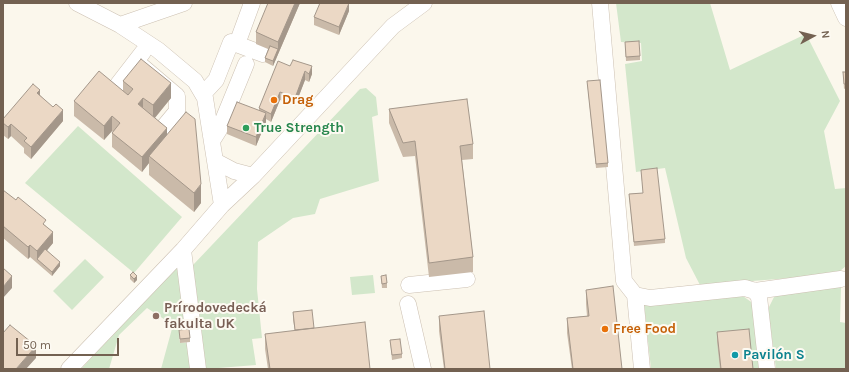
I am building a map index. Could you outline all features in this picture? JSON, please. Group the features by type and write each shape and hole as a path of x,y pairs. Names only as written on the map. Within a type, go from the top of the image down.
{"street":[{"path":"77,3 120,25 149,44 170,58 195,81 203,94 222,205"},
{"path":"120,25 184,3"},
{"path":"237,44 252,3"},
{"path":"69,369 183,250 222,205 253,176 393,26 424,3"},
{"path":"600,3 624,281 635,295 642,369"},
{"path":"839,3 846,18"},
{"path":"203,94 216,80 231,42 263,54"},
{"path":"116,87 137,62 149,44"},
{"path":"137,62 178,96 177,111 162,129"},
{"path":"213,149 219,130 246,64"},
{"path":"196,148 213,149 234,171 253,176"},
{"path":"183,250 198,369"},
{"path":"409,285 467,279"},
{"path":"635,295 650,298 745,288 755,291 840,279"},
{"path":"755,291 758,297 767,369"},
{"path":"408,304 423,369"}],"green space":[{"path":"616,3 710,3 730,70 806,34 840,101 824,131 835,189 846,188 846,266 840,271 791,278 700,285 686,258 665,168 636,172 625,64 642,61 641,43 621,42"},
{"path":"366,88 376,97 378,115 372,117 379,181 320,199 315,214 293,218 258,242 257,289 262,338 252,339 256,365 206,369 193,265 360,89"},
{"path":"78,126 182,217 134,273 25,183"},
{"path":"85,259 104,277 72,310 53,291"},
{"path":"177,264 189,333 179,335 180,343 190,342 193,369 161,369 173,325 147,308 119,335 109,369 81,369"},
{"path":"373,275 375,293 352,295 350,277"},
{"path":"841,287 840,322 846,323 846,369 776,369 768,309 775,295"},
{"path":"740,294 754,304 761,369 651,369 644,304"}],"building":[{"path":"268,3 295,3 278,42 256,32"},
{"path":"320,3 349,3 339,27 314,17"},
{"path":"639,41 640,56 626,57 625,42"},
{"path":"270,46 278,49 273,61 265,58"},
{"path":"141,59 171,83 153,105 143,98 138,104 167,128 142,157 112,133 120,123 112,116 104,126 74,101 99,71 128,95 133,89 123,81"},
{"path":"293,60 312,66 309,74 305,71 295,98 280,92 271,114 259,108 278,61 290,66"},
{"path":"843,72 846,72 846,84 844,84"},
{"path":"600,80 608,163 596,164 587,81"},
{"path":"33,84 40,90 37,93 53,107 56,104 63,110 31,147 24,141 27,138 11,124 8,127 3,123 3,119"},
{"path":"467,99 473,144 460,146 473,257 429,263 415,141 403,143 389,109"},
{"name":"True Strength","path":"237,102 266,113 256,137 227,126"},
{"path":"186,112 195,119 201,184 194,193 149,156"},
{"path":"657,168 665,239 634,242 629,194 643,193 641,170"},
{"path":"3,190 16,200 18,197 46,220 43,224 53,232 37,251 30,245 28,247 3,226"},
{"path":"45,249 60,262 52,272 37,259"},
{"path":"3,268 12,276 3,287"},
{"path":"133,272 137,276 134,279 130,275"},
{"path":"386,275 387,283 382,284 381,276"},
{"path":"613,286 622,369 573,369 567,318 589,316 586,290"},
{"path":"312,310 314,328 295,330 293,312"},
{"path":"484,311 490,369 445,369 439,316"},
{"path":"365,322 370,369 270,369 265,334"},
{"path":"10,325 36,346 16,369 3,369 3,333"},
{"path":"189,329 190,338 180,339 179,330"},
{"name":"Pavilón S","path":"749,329 753,369 721,369 717,332"},
{"path":"400,339 402,354 392,355 390,340"}],"place":[{"name":"Drag","path":"274,100"},
{"name":"True Strength","path":"246,128"},
{"name":"Prírodovedecká fakulta UK","path":"156,316"},
{"name":"Free Food","path":"605,329"},
{"name":"Pavilón S","path":"735,355"}]}
